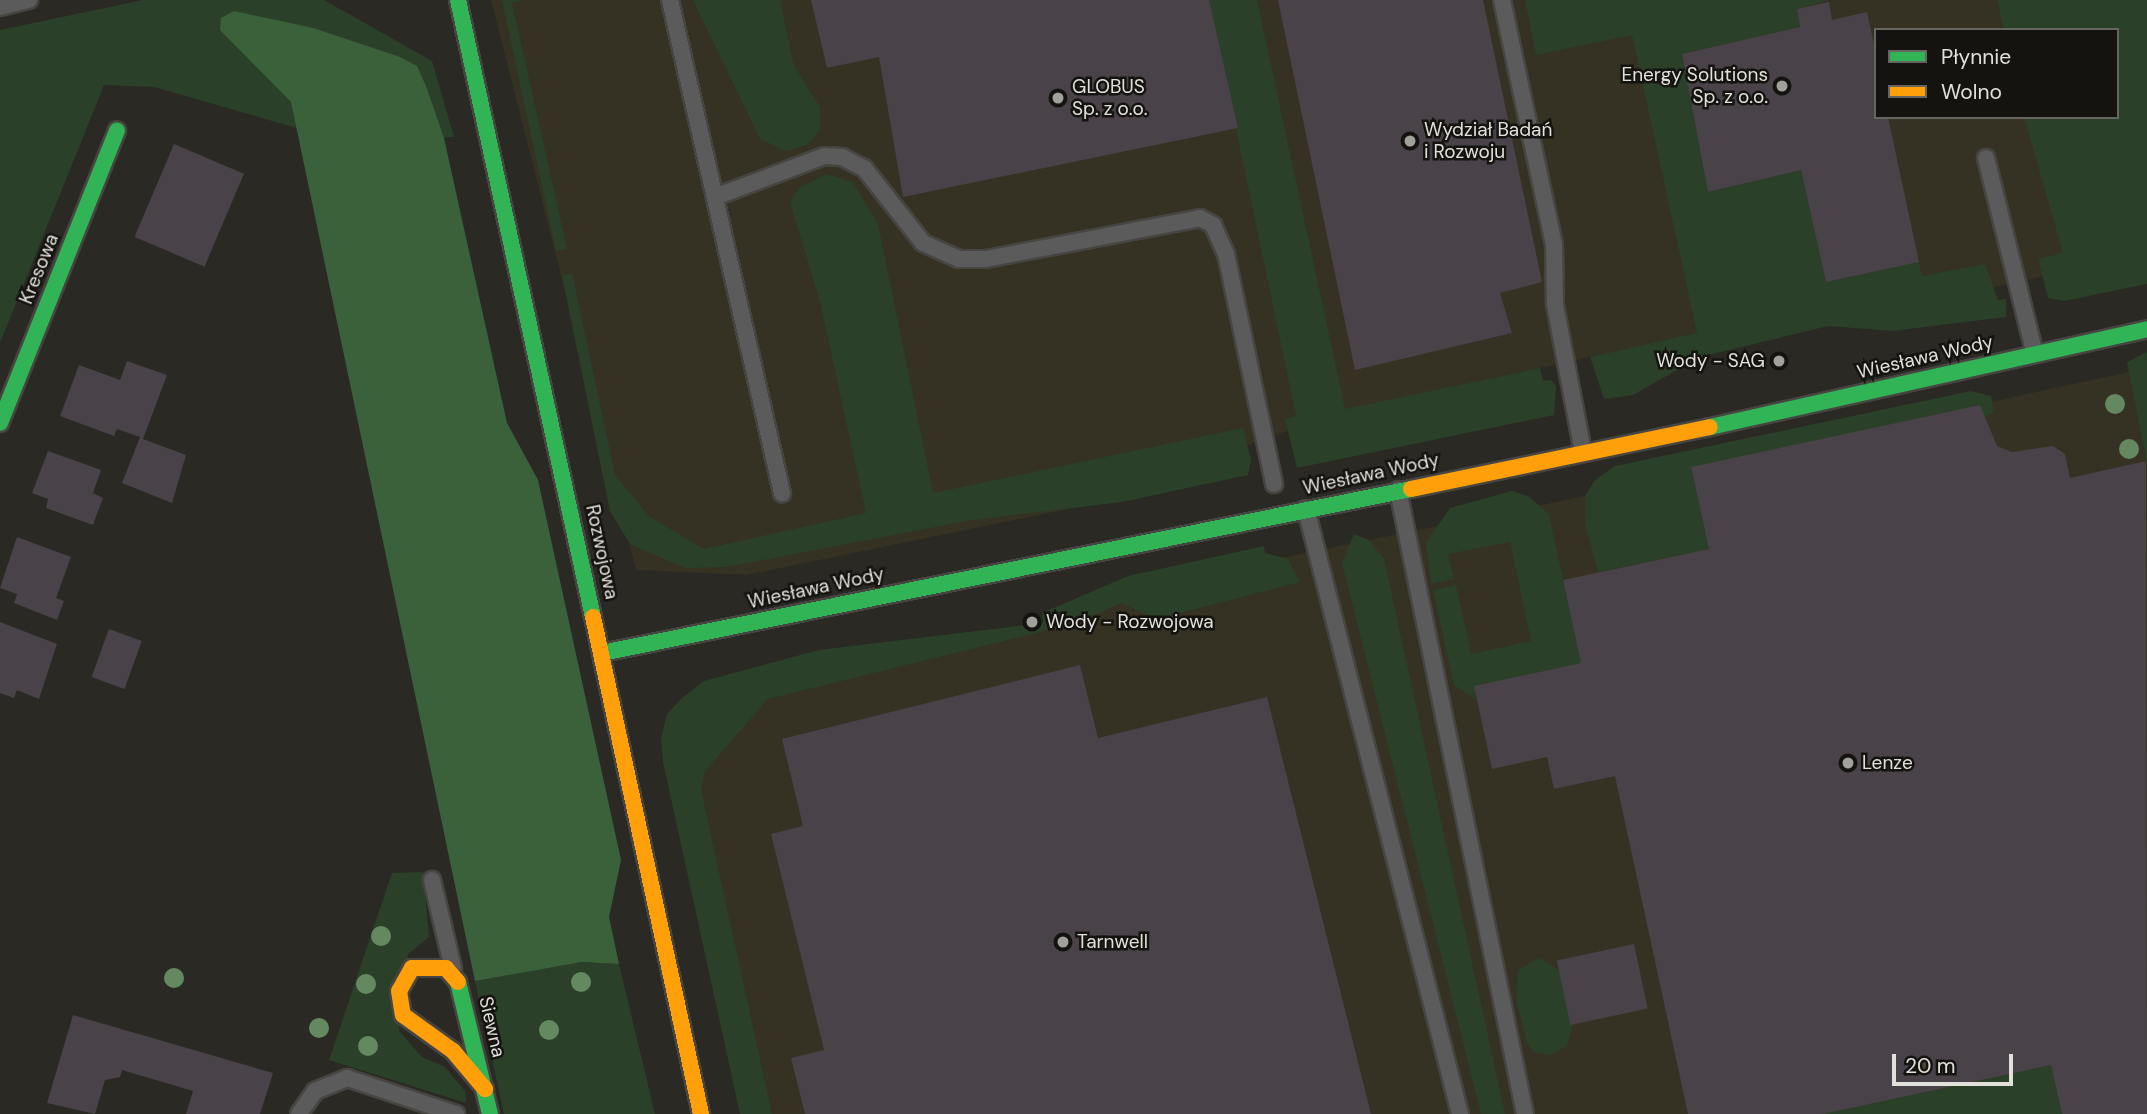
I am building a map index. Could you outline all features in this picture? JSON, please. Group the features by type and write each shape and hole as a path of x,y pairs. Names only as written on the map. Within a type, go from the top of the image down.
{"street":[{"name":"Rozwojowa","path":"458,0 701,1114"},
{"name":"Kresowa","path":"0,423 117,130"},
{"name":"Wiesława Wody","path":"602,653 1583,452 2147,329"},
{"name":"Siewna","path":"485,1089 453,1051 409,1021 400,1007 402,978 412,968 446,968 457,980 485,1089 490,1114"}],"lane":[{"path":"0,7 29,0"},
{"path":"670,0 782,493"},
{"path":"1502,0 1554,244 1555,305 1583,452"},
{"path":"715,197 824,156 842,158 864,168 923,243 960,258 986,259 1200,218 1213,225 1226,254 1274,484"},
{"path":"1986,158 2035,354"},
{"path":"1398,489 1525,1114"},
{"path":"1306,509 1460,1114"},
{"path":"432,880 457,980"},
{"path":"299,1114 315,1091 348,1078 456,1114"}],"shaded area":[{"path":"491,0 2147,0 2147,254 1925,302 1882,294 1345,410 1078,507 746,575 636,570"},
{"path":"2147,368 2147,1114 752,1114 682,721 1050,623 1213,572 1585,496 1691,467"}],"green space":[{"path":"143,0 324,0 432,61 454,137 345,142 154,87 104,85 0,343 0,30"},
{"path":"502,0 524,0 512,3 567,249 556,251"},
{"path":"693,0 780,0 794,66 820,107 820,130 807,145 786,151 760,139"},
{"path":"1209,0 1257,0 1345,409 1540,368 1543,381 1551,380 1556,386 1554,415 1297,468 1285,419 1296,416"},
{"path":"1525,0 1829,0 1797,9 1800,27 1682,54 1708,192 1801,170 1826,282 1919,262 1922,276 1985,264 1998,300 2006,299 2006,317 1892,331 1828,326 1700,357 1633,395 1604,399 1590,357 1697,333 1632,35 1536,55"},
{"path":"1997,0 2147,0 2147,284 2064,301 2048,298 2038,259 2063,253 2025,119 2119,119 2119,28 2004,28"},
{"path":"234,11 313,28 400,57 417,66 426,86 444,138 507,423 538,480 621,860 609,917 619,964 582,962 475,981 291,102 220,30 221,18"},
{"path":"826,174 853,182 878,224 933,493 1243,428 1251,460 1248,475 1122,502 972,520 727,567 685,568 630,544 610,511 562,276 572,273 615,475 650,517 704,549 866,513 820,302 790,202 799,188"},
{"path":"2147,352 2147,463 2127,362"},
{"path":"1971,391 1991,396 1994,413 1983,417 1980,405 1691,468 1709,549 1598,572 1585,524 1585,496 1595,480 1615,466"},
{"path":"1512,491 1528,496 1549,514 1581,663 1475,686 1475,699 1454,685 1433,590 1456,585 1471,654 1531,641 1510,542 1448,554 1454,579 1431,584 1426,543 1450,508"},
{"path":"1354,534 1369,540 1384,559 1505,1114 1481,1114 1342,563"},
{"path":"1264,546 1265,553 1288,559 1300,582 1157,619 1121,603 1077,623 768,699 705,771 701,790 772,1114 740,1114 663,762 661,739 667,714 704,681 819,650 1043,623 1042,613 1128,576"},
{"path":"423,872 429,937 408,954 399,1031 422,1057 445,1067 465,1091 466,1103 329,1060 392,873"},
{"path":"1539,958 1560,971 1573,1024 1567,1046 1550,1055 1534,1052 1527,1043 1516,999 1518,970"},
{"path":"582,962 619,964 655,1114 504,1114 475,981"},
{"path":"2051,1065 2062,1114 1823,1114"}],"building":[{"name":"GLOBUS Sp. z o.o.","path":"811,0 1209,0 1238,128 903,197 879,57 827,68"},
{"name":"Wydział Badań i Rozwoju","path":"1278,0 1483,0 1542,282 1500,293 1512,333 1355,370"},
{"name":"Energy Solutions Sp. z o.o.","path":"1829,2 1832,20 1867,12 1874,45 1874,119 1888,119 1919,262 1826,282 1801,170 1708,192 1682,54 1800,27 1797,9"},
{"path":"174,144 244,174 204,267 135,237"},
{"path":"127,361 167,375 143,439 186,455 172,503 122,483 140,437 117,429 114,436 60,416 79,365 120,380"},
{"name":"Lenze","path":"1980,405 1997,446 2012,452 2053,446 2065,454 2070,478 2146,461 2147,1114 2062,1114 2051,1065 1823,1114 1688,1114 1615,776 1554,789 1547,757 1492,769 1474,686 1581,663 1563,580 1709,549 1691,467"},
{"path":"48,451 101,470 93,493 103,498 93,525 46,508 48,499 32,493"},
{"path":"17,537 71,557 56,598 64,601 57,620 14,603 17,594 0,588"},
{"path":"0,622 57,644 39,699 17,690 14,698 0,693"},
{"path":"109,629 142,641 124,689 92,677"},
{"name":"Tarnwell","path":"1080,665 1098,738 1267,697 1371,1114 805,1114 791,1058 824,1050 771,834 803,826 782,739"},
{"path":"1634,944 1648,1009 1570,1025 1557,960"},
{"path":"73,1015 273,1073 260,1114 186,1114 193,1091 122,1070 120,1077 105,1080 95,1114 47,1103"}],"traffic: fast":[{"path":"458,0 593,617"},
{"path":"0,423 117,130"},
{"path":"1710,427 2147,329"},
{"path":"602,653 1411,489"},
{"path":"458,982 490,1114"}],"traffic: slow":[{"path":"1411,489 1710,427"},
{"path":"593,617 701,1114"},
{"path":"458,982 446,968 412,968 399,991 403,1015 453,1051 485,1089"}],"place":[{"name":"Energy Solutions Sp. z o.o.","path":"1782,86"},
{"name":"GLOBUS Sp. z o.o.","path":"1058,98"},
{"name":"Wydział Badań i Rozwoju","path":"1410,141"},
{"name":"Wody - SAG","path":"1779,361"},
{"name":"Wody - Rozwojowa","path":"1032,622"},
{"name":"Lenze","path":"1848,763"},
{"name":"Tarnwell","path":"1063,942"}]}
